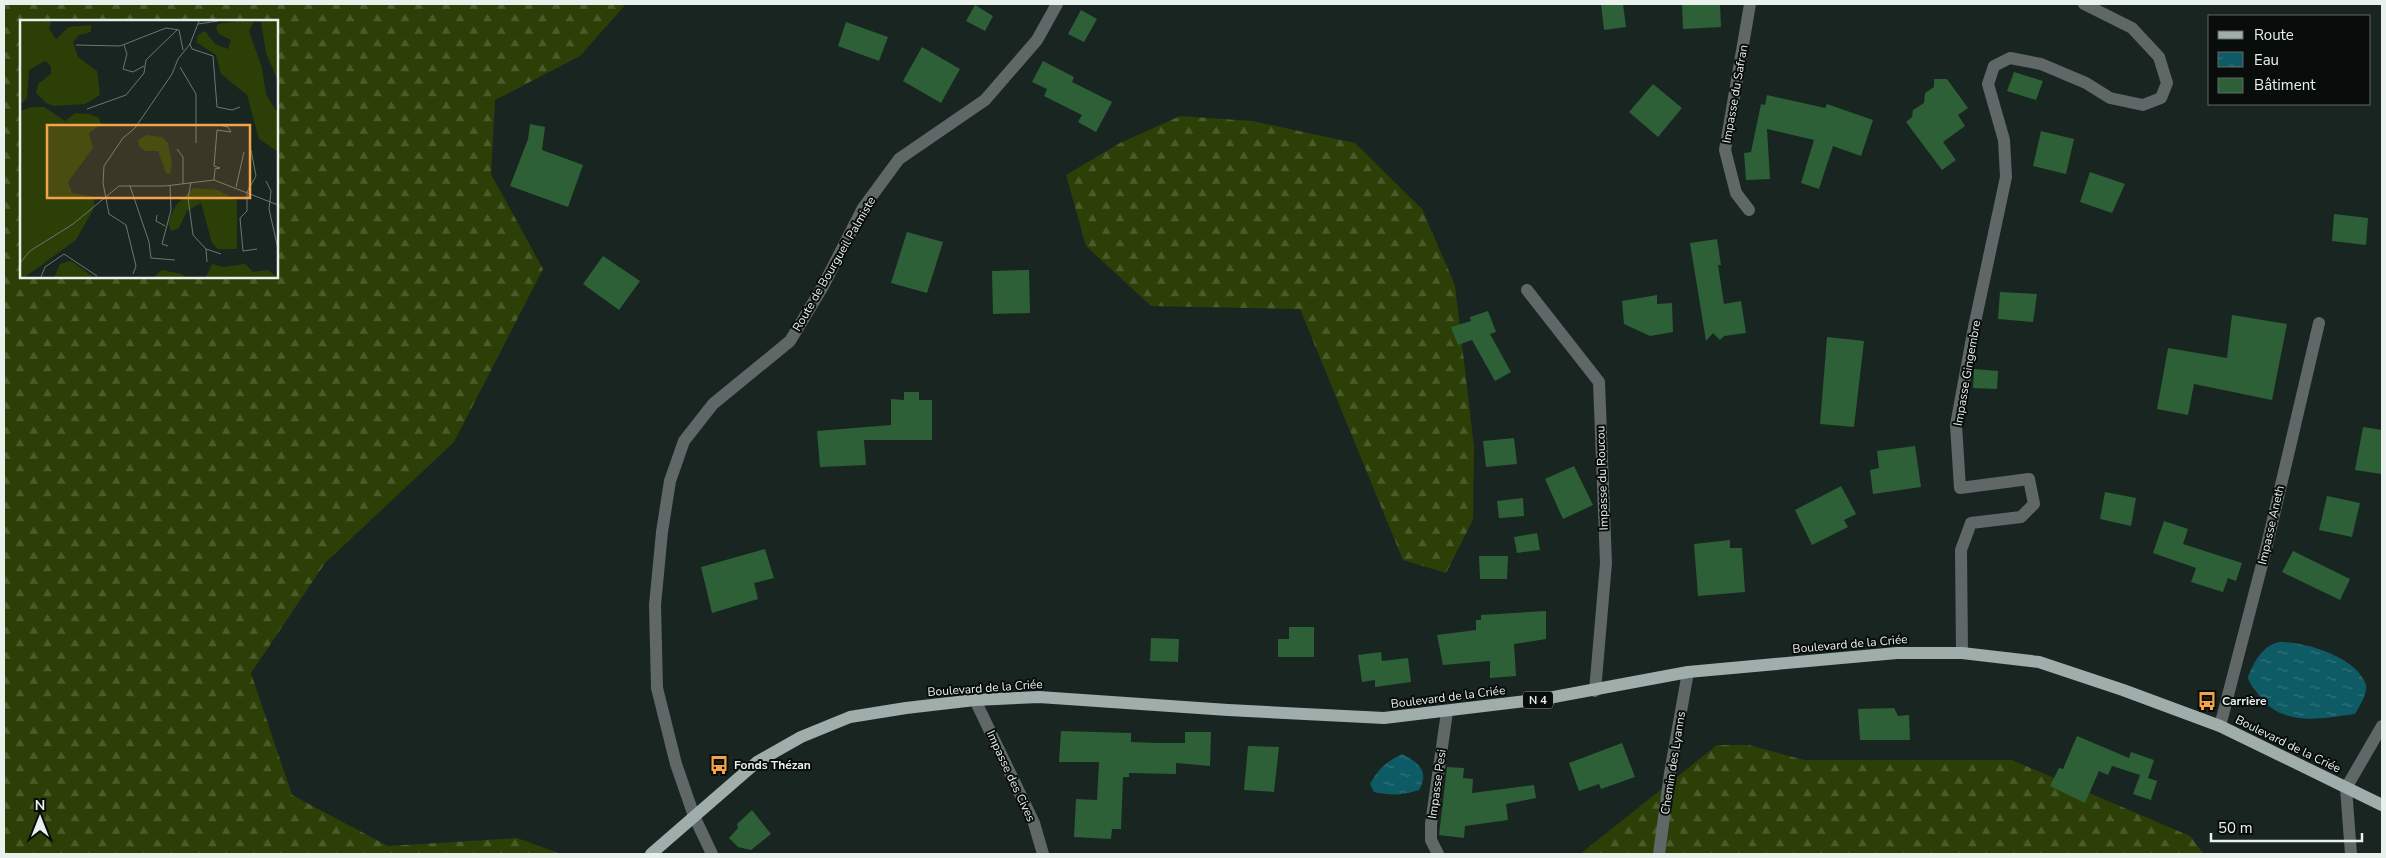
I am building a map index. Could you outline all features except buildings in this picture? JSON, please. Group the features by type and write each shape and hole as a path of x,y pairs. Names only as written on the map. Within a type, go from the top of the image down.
{"main road":[{"name":"Boulevard de la Criée","path":"651,854 757,762 801,737 850,717 975,700 1039,697 1384,718 1447,712 1595,690 1688,672 1898,653 1962,653 2039,662 2123,690 2220,726 2382,805"}],"street":[{"name":"Route de Bourgueil Palmiste","path":"712,854 694,816 676,764 657,688 655,605 662,532 670,481 684,441 713,404 790,341 822,288 863,208 899,159 985,100 1037,40 1057,4"},
{"name":"Impasse du Safran","path":"1749,210 1736,193 1725,150 1750,4"},
{"name":"Impasse Gingembre","path":"1962,653 1961,550 1971,523 2022,517 2034,504 2029,479 1960,488 1956,425 1974,327 2006,177 2004,140 1988,84 1994,66 2010,58 2041,64 2086,83 2110,98 2143,106 2161,98 2168,83 2159,57 2132,28 2084,4"},
{"name":"Impasse du Roucou","path":"1527,290 1599,382 1606,563 1595,690"},
{"name":"Impasse Aneth","path":"2220,726 2266,549 2319,323"},
{"name":"Chemin des Lyanns","path":"1659,854 1670,773 1688,672"},
{"name":"Impasse des Cives","path":"975,700 1034,823 1043,854"},
{"name":"Impasse Pesi","path":"1438,854 1431,840 1431,824 1447,712"},
{"path":"2351,854 2346,788 2382,726"}],"green space":[{"path":"4,4 626,4 580,56 495,100 491,174 543,269 454,442 325,563 251,673 292,795 388,846 517,838 561,854 4,854"},
{"path":"1180,116 1252,121 1355,143 1422,209 1455,285 1474,447 1473,520 1446,573 1403,560 1300,309 1151,306 1086,246 1066,175 1120,143"},
{"path":"1717,745 1749,745 1804,760 2012,760 2190,836 2204,854 1580,854"}],"water":[{"path":"2279,642 2315,648 2352,666 2366,685 2363,700 2355,714 2329,718 2302,718 2278,712 2267,705 2249,682 2248,677 2256,660 2263,651"},
{"path":"1402,754 1413,760 1423,772 1419,790 1397,794 1374,792 1370,784 1377,774 1387,763"}],"place":[{"name":"Carrière","path":"2207,701"},
{"name":"Fonds Thézan","path":"719,765"}]}
